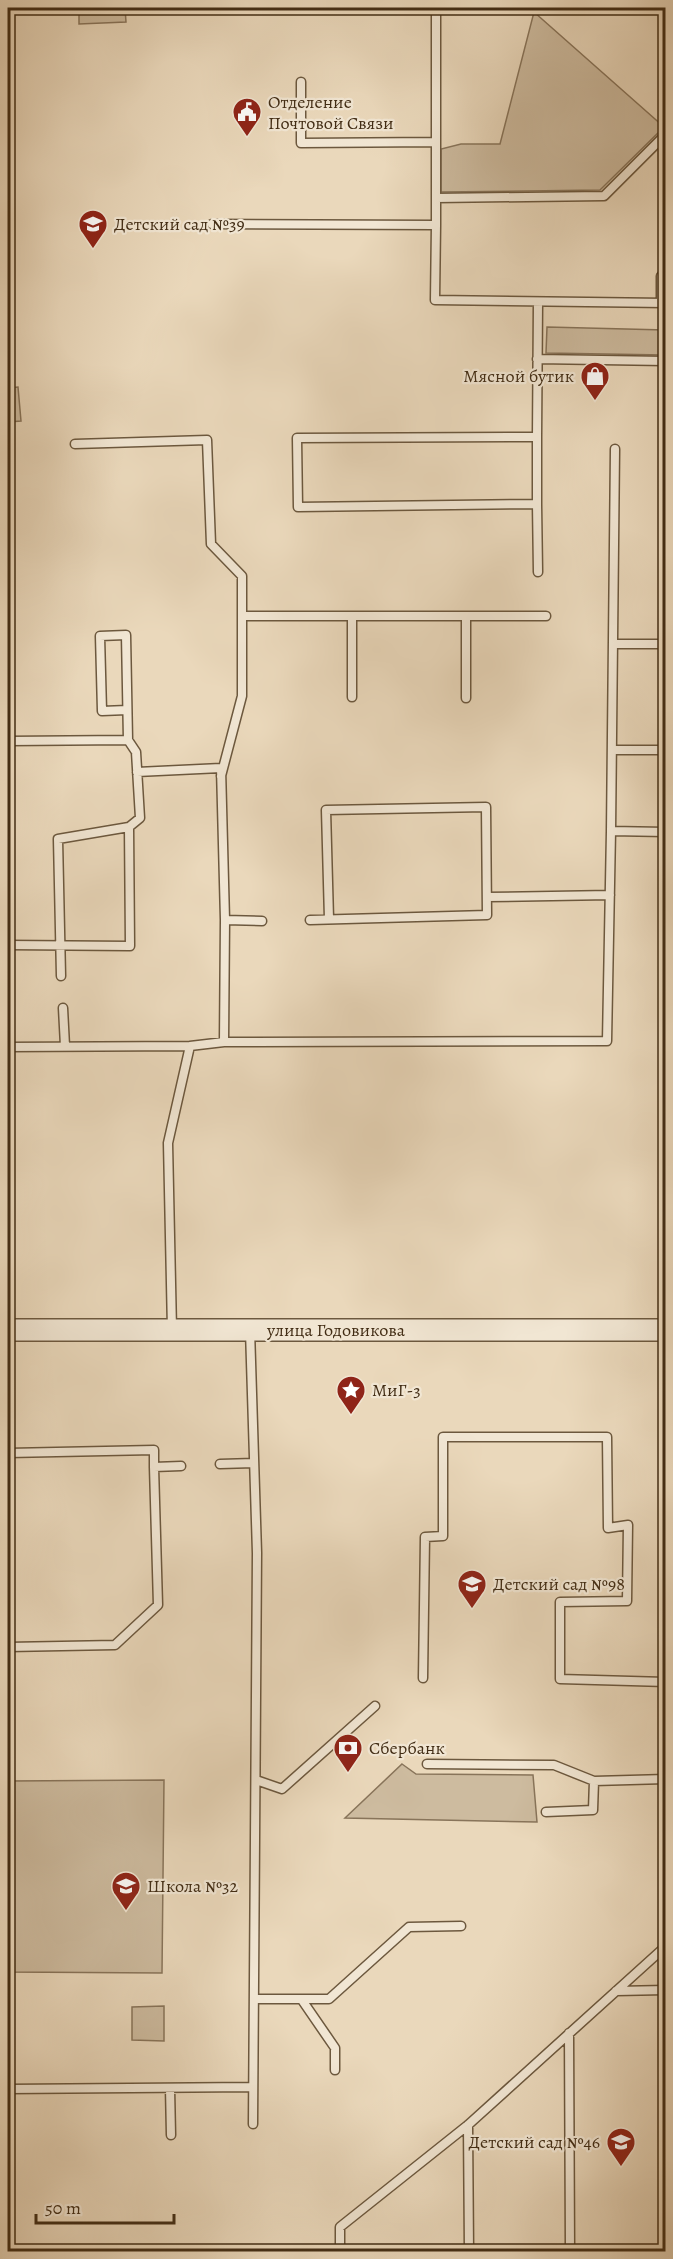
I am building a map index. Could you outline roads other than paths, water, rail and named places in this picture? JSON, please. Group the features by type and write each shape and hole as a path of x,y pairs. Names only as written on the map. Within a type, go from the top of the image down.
{"street":[{"name":"улица Годовикова","path":"8,1330 666,1330"}],"lane":[{"path":"436,8 435,300 664,303 661,276 666,272"},
{"path":"301,82 301,143 436,142"},
{"path":"436,198 604,196 666,134"},
{"path":"212,224 436,225"},
{"path":"538,302 538,572"},
{"path":"537,359 666,361"},
{"path":"537,437 297,438 298,507 537,504"},
{"path":"75,444 207,440 212,544 242,576 242,696 221,776"},
{"path":"8,1047 190,1046 224,1042 607,1041 613,750 615,449"},
{"path":"242,616 546,616"},
{"path":"352,616 352,698"},
{"path":"466,617 466,698"},
{"path":"61,976 58,839 129,827 140,818 136,753 128,740 126,635 100,636 102,711 127,710"},
{"path":"614,644 666,644"},
{"path":"8,741 128,740"},
{"path":"613,750 666,750"},
{"path":"137,772 221,768 225,920 224,1042"},
{"path":"310,920 487,915 486,807 326,810 328,919"},
{"path":"8,945 130,946 129,827"},
{"path":"611,831 666,831"},
{"path":"487,897 610,895"},
{"path":"666,898 666,1028"},
{"path":"225,920 262,921"},
{"path":"63,1008 65,1046"},
{"path":"172,1330 168,1143 190,1046"},
{"path":"250,1330 254,1463 256,1780 253,2124"},
{"path":"423,1678 425,1537 443,1536 443,1437 607,1437 608,1528 628,1525 627,1601 560,1602 560,1679 666,1682"},
{"path":"8,1453 154,1450 158,1605 115,1645 8,1647"},
{"path":"220,1464 254,1463"},
{"path":"154,1467 181,1466"},
{"path":"256,1780 282,1789 375,1707"},
{"path":"426,1764 554,1765 594,1781 666,1779"},
{"path":"546,1812 593,1810 594,1781"},
{"path":"254,2000 329,1999 409,1928 461,1926"},
{"path":"340,2252 339,2227 468,2125 666,1946"},
{"path":"616,1991 666,1990"},
{"path":"302,2000 335,2048 335,2070"},
{"path":"569,2034 570,2252"},
{"path":"8,2089 253,2087"},
{"path":"170,2088 171,2135"},
{"path":"468,2125 469,2252"}],"place":[{"name":"Отделение Почтовой Связи","path":"247,138"},
{"name":"Детский сад №39","path":"93,250"},
{"name":"Мясной бутик","path":"595,402"},
{"name":"МиГ-3","path":"351,1416"},
{"name":"Детский сад №98","path":"472,1610"},
{"name":"Сбербанк","path":"348,1774"},
{"name":"Школа №32","path":"126,1912"},
{"name":"Детский сад №46","path":"621,2168"}]}
